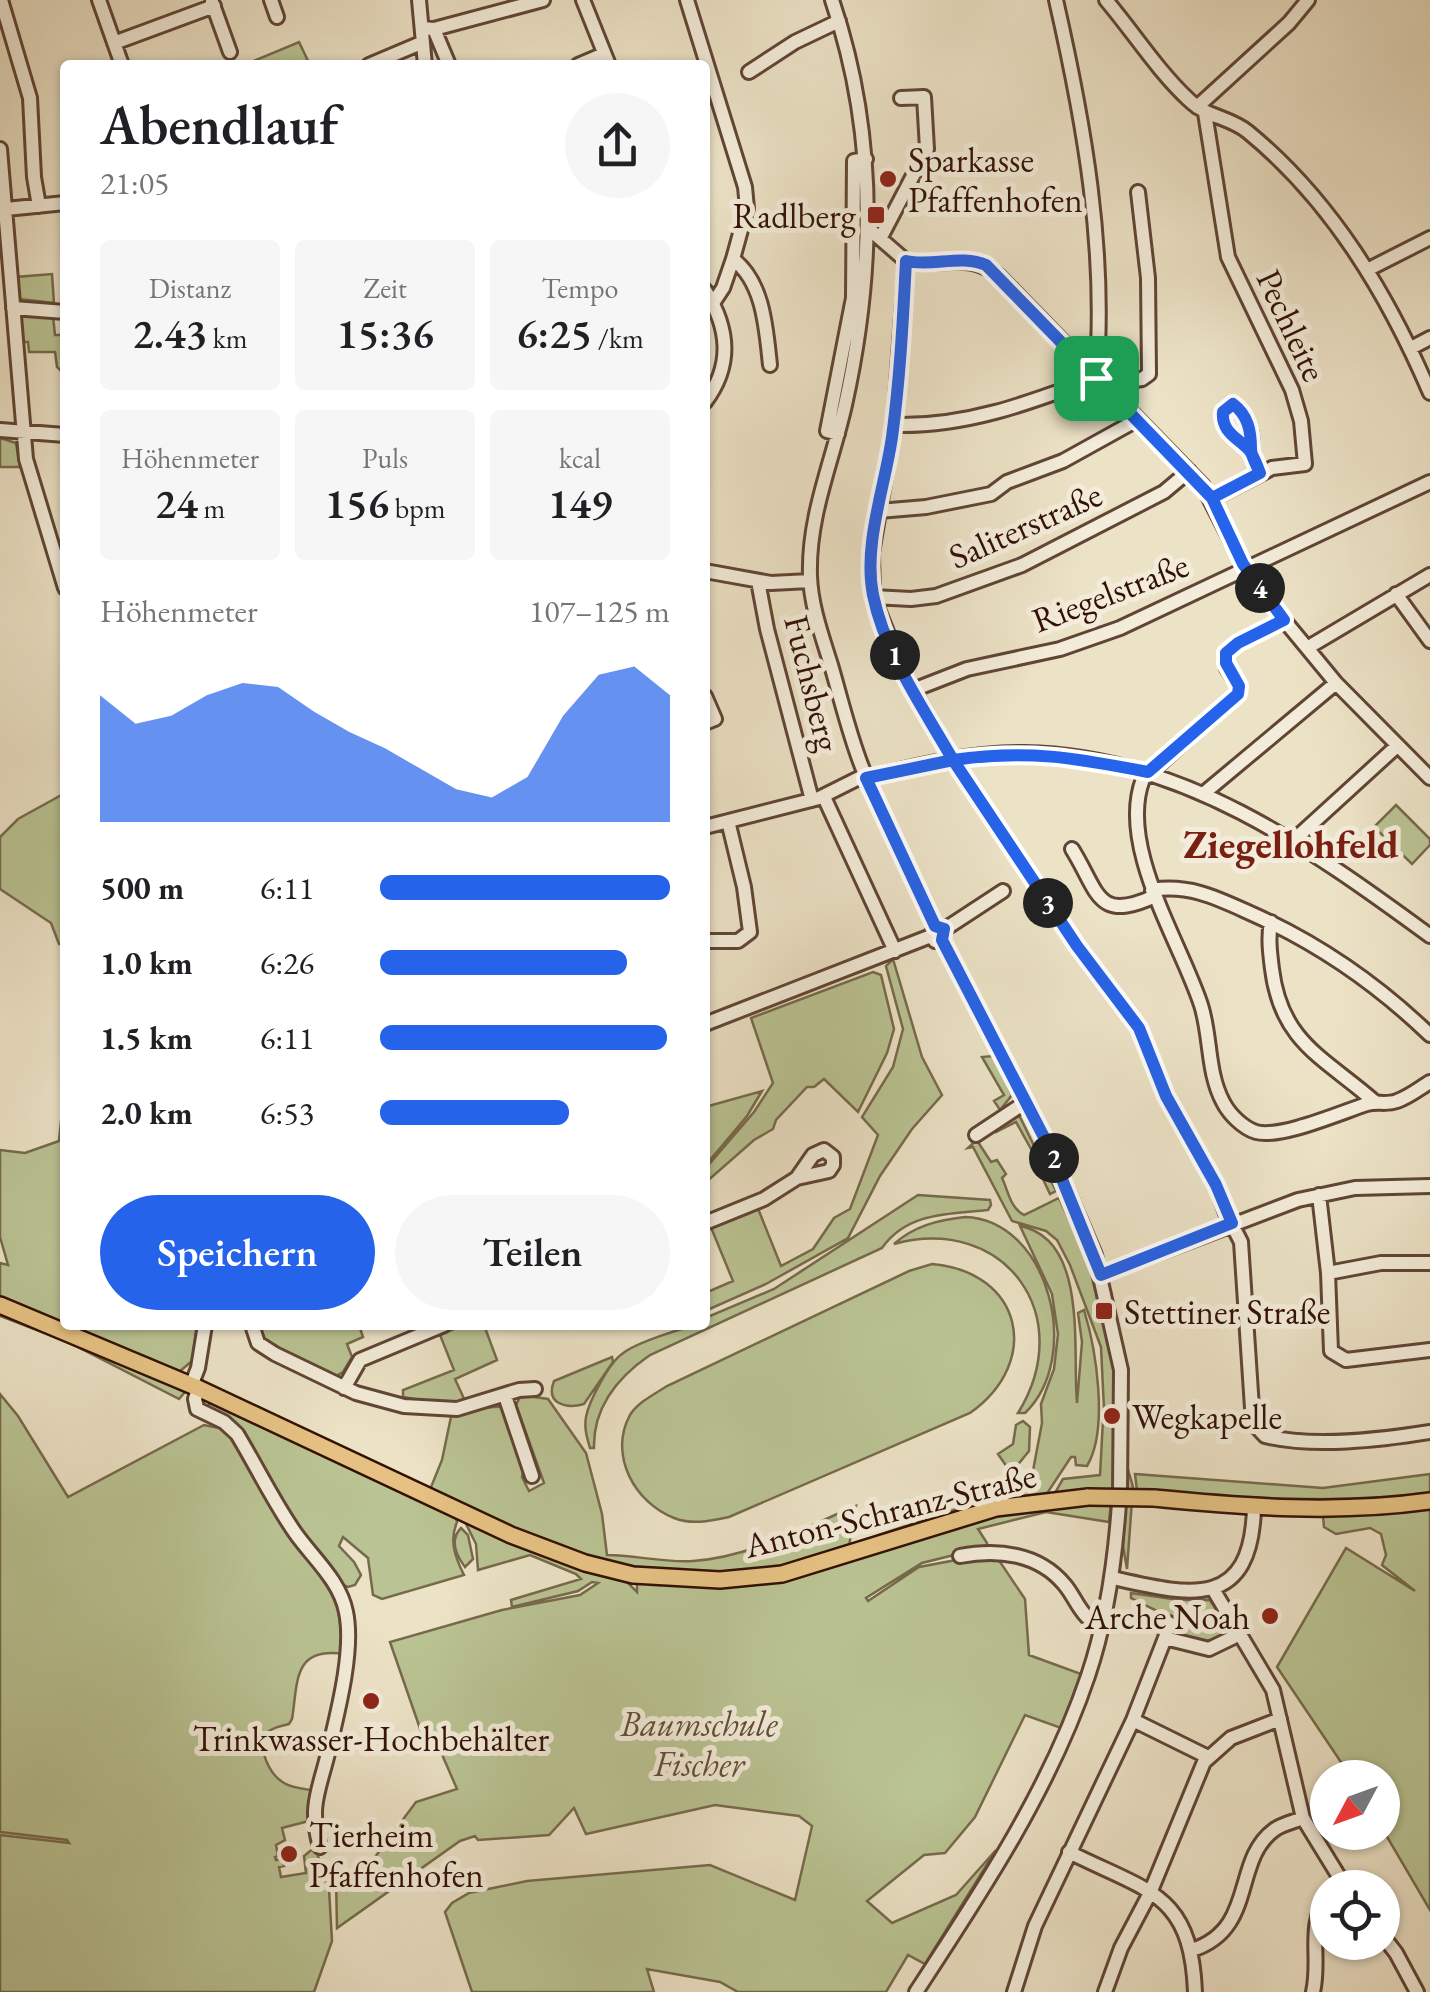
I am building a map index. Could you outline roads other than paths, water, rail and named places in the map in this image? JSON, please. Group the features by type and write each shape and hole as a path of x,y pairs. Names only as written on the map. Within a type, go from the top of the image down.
{"main road":[{"name":"Anton-Schranz-Straße","path":"0,1304 60,1330"},
{"name":"Anton-Schranz-Straße","path":"61,1330 195,1387 546,1550 615,1571 664,1579 720,1580 796,1571 996,1508 1088,1496 1254,1508 1385,1507 1430,1501"}],"street":[{"path":"1,0 30,98 39,206"},
{"path":"99,0 120,60"},
{"path":"271,0 277,18"},
{"path":"419,0 426,34 425,60"},
{"path":"378,60 426,34 543,0"},
{"path":"583,0 606,60"},
{"path":"687,0 702,60"},
{"path":"832,0 855,88 866,159 868,228 861,320 838,434 814,523 810,580 818,622 866,776 938,933 1068,1190 1101,1275 1121,1370 1120,1497 1113,1578 1088,1676 1033,1802 916,1992"},
{"path":"1056,0 1078,106 1094,219 1100,381"},
{"path":"1106,0 1149,57 1200,110 1250,134 1334,222 1368,269 1411,348 1430,393"},
{"path":"1200,110 1308,0"},
{"path":"114,43 212,3 230,52"},
{"path":"749,72 827,24 839,21"},
{"path":"426,34 445,60"},
{"path":"880,237 927,149 924,97 901,98"},
{"path":"710,394 725,363 726,342 710,304 723,288 747,200 711,98"},
{"name":"Pechleite","path":"1200,110 1228,257 1292,390 1304,440 1305,464 1260,473 1212,498"},
{"path":"0,149 22,432 31,482 60,572"},
{"path":"838,434 827,431 853,298 854,161 866,159"},
{"path":"894,424 945,424 980,418 1100,381 1142,379 1149,374 1148,278 1138,192"},
{"path":"6,209 60,204"},
{"path":"868,228 906,261 934,264 962,260 986,265 1212,498 1246,569 1284,620 1336,683 1430,778"},
{"path":"1368,269 1430,238"},
{"path":"733,259 744,270 760,303 770,365"},
{"path":"906,261 894,424 872,553 873,598 913,690 953,760 1077,946 1139,1028 1166,1096 1216,1185 1241,1242 1251,1416 1260,1433 1289,1439 1359,1440 1430,1432"},
{"path":"13,308 60,312"},
{"path":"1411,348 1430,338"},
{"path":"879,511 926,507 991,494 1007,482 1062,461 1137,420"},
{"path":"0,430 60,435"},
{"path":"1250,451 1260,473"},
{"name":"Saliterstraße","path":"873,598 912,600 936,596 1022,566 1164,492 1189,472"},
{"name":"Riegelstraße","path":"913,690 966,669 1091,639 1430,482"},
{"path":"710,571 758,581 810,580"},
{"path":"1307,648 1430,575"},
{"name":"Fuchsberg","path":"758,581 767,629 818,798 895,951"},
{"path":"1396,594 1430,641"},
{"path":"1284,620 1226,653 1226,663 1239,686 1238,694 1148,772 1140,787 1138,802 1145,860 1154,893 1196,992 1213,1076 1230,1114 1254,1132 1272,1132 1376,1102 1395,1102 1430,1082"},
{"path":"1202,794 1336,683"},
{"path":"1294,840 1397,746"},
{"path":"710,826 818,798 866,776 995,754 1042,754 1148,772 1202,794 1294,840 1430,936"},
{"path":"710,941 738,941 750,932 744,886 728,822"},
{"path":"1072,849 1096,892 1111,906 1126,908 1154,893 1175,888 1205,893 1303,936 1390,999 1430,1035"},
{"path":"710,1022 938,933 1004,891"},
{"path":"1270,922 1273,979 1286,1021 1317,1058 1376,1102"},
{"path":"976,1135 1026,1102"},
{"path":"710,1221 764,1199 797,1178"},
{"path":"1101,1275 1232,1223 1319,1195 1356,1188 1430,1186"},
{"path":"1319,1195 1328,1273 1330,1345 1335,1355 1346,1360 1430,1350"},
{"path":"1328,1273 1381,1264 1430,1263"},
{"path":"204,1330 195,1387 198,1409 224,1422 237,1434 294,1531 331,1578 345,1607 347,1645 340,1696 313,1816 320,1847"},
{"path":"253,1330 262,1347 344,1388 418,1409 458,1410 535,1389"},
{"path":"344,1388 360,1360 432,1330"},
{"path":"506,1396 532,1476"},
{"path":"1113,1578 1183,1593 1213,1588 1244,1561 1252,1536 1254,1508"},
{"path":"960,1556 992,1550 1040,1565 1061,1580 1086,1617 1103,1622"},
{"path":"1213,1588 1273,1690 1303,1818 1333,1870"},
{"path":"1014,1992 1035,1926 1133,1720 1167,1630 1209,1650 1240,1634"},
{"path":"1105,1992 1121,1948 1150,1893 1208,1757 1239,1734 1280,1719"},
{"path":"1133,1720 1208,1757"},
{"path":"1192,1950 1219,1937 1230,1924 1267,1836 1303,1818"},
{"path":"1069,1852 1150,1893 1174,1910 1192,1950 1195,1992"},
{"path":"1313,1992 1315,1960"},
{"path":"1400,1960 1416,1992"}],"place":[{"name":"Sparkasse Pfaffenhofen","path":"888,179"},
{"name":"Radlberg","path":"876,215"},
{"name":"Stettiner Straße","path":"1104,1311"},
{"name":"Wegkapelle","path":"1112,1416"},
{"name":"Arche Noah","path":"1270,1616"},
{"name":"Trinkwasser-Hochbehälter","path":"371,1701"},
{"name":"Tierheim Pfaffenhofen","path":"289,1854"}],"district":[{"name":"Ziegellohfeld","path":"1291,844"}],"park label":[{"name":"Baumschule Fischer","path":"699,1743"}]}
